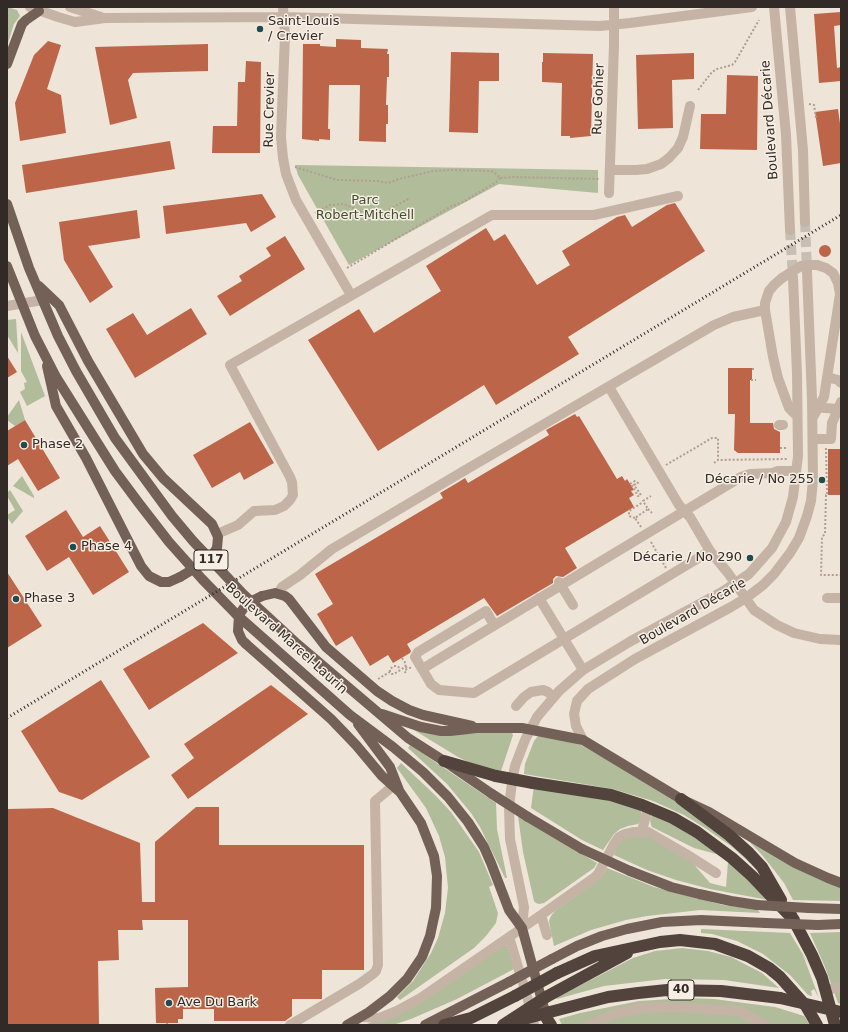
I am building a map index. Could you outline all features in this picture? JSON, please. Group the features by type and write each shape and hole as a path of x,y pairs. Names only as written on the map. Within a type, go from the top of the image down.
{"highway":[{"path":"444,761 496,776 611,795 648,807 685,824 720,848 752,876 794,920"},
{"path":"681,799 736,841 762,867 794,920 812,955 826,990 835,1025"},
{"path":"444,1025 471,1018 557,973 594,956 669,941 697,941 715,944 743,953 769,968 790,986 806,1006 817,1025"},
{"path":"504,1025 546,997 639,946"},
{"name":"40","path":"504,1025 595,1000 638,993 677,990 721,990 749,993 841,1012"}],"main road":[{"path":"7,64 22,24 35,9"},
{"name":"Boulevard Marcel-Laurin","path":"7,204 25,256 58,336 90,397 124,450 172,516 193,541 256,607 408,738 492,794 582,849 630,871 671,886 731,902 757,905 841,909"},
{"name":"Boulevard Marcel-Laurin","path":"7,266 44,354 69,398 115,471 180,555 237,615 350,715 393,747 423,772 459,810 484,847 500,884 508,910 522,928 549,1023"},
{"path":"36,282 59,305 88,361 143,454 163,478 207,519 217,534 217,548 212,556 205,562 169,582 161,582 150,576 141,566 86,458 56,406 44,354"},
{"path":"347,1025 362,1017 390,996 413,971 425,951 435,918 438,886 434,856 421,823 397,789 382,776 356,745 331,719 242,640 238,631 239,616 248,603 262,596 278,594 289,599 326,647 383,696 401,706 423,715 449,720 477,728"},
{"path":"378,712 431,729 450,731 477,728 514,727 583,740 681,799 709,812 809,870 841,883"},
{"path":"350,715 390,767 397,789"},
{"path":"425,1025 577,946 602,936 627,929 662,922 707,920 766,923 841,924"}],"street":[{"path":"70,7 105,18"},
{"name":"Rue Gohier","path":"609,193 614,7"},
{"path":"35,9 58,18 75,22 105,18 284,12 600,26 711,10 752,7"},
{"name":"Boulevard Décarie","path":"774,7 786,135 790,230"},
{"path":"790,7 803,150 805,222"},
{"name":"Rue Crevier","path":"284,12 285,35 281,137 288,181 296,200 343,270 351,295"},
{"path":"610,170 647,169 661,164 669,158 678,148 684,137 690,106"},
{"path":"217,534 238,526 254,511 275,510 284,506 293,495 290,477 230,365 492,215 594,215 678,196"},
{"path":"797,416 789,408 778,378 765,310 767,295 776,283 793,271 808,264 817,265 838,273 840,297 824,397 814,411"},
{"name":"Boulevard Décarie","path":"583,740 576,726 574,714 577,701 588,689 635,659 746,598 763,585 779,568 790,553 803,527 813,489 814,411 807,271"},
{"name":"Boulevard Décarie","path":"522,928 524,907 510,839 509,807 515,766 531,729 540,714 553,696 583,670 631,641 735,583 748,574 772,548 780,533 790,509 796,471 797,416 793,278"},
{"path":"7,306 43,300"},
{"path":"278,594 282,587 300,575 332,549 714,325 733,318 765,310"},
{"path":"828,377 838,380 841,383"},
{"path":"609,387 679,505 690,517 710,551 758,612 785,629 810,638 841,640"},
{"path":"814,411 840,408"},
{"path":"813,439 831,439 832,423 840,408"},
{"path":"422,669 539,598 560,583 646,535 745,476 773,473 778,471 796,471"},
{"path":"494,625 486,611 418,652 415,657 431,684 439,690 474,693 710,551"},
{"path":"560,583 573,605"},
{"path":"539,598 583,670"},
{"path":"826,598 841,598"},
{"path":"516,706 531,692 543,690 553,696"},
{"path":"290,1025 364,980 376,971 378,965 375,801 397,789"},
{"path":"642,831 648,807"},
{"path":"362,1017 378,1018 410,1004 542,915 595,877 614,844 620,837 629,833 642,831 655,836 716,873"},
{"path":"542,915 547,935"},
{"path":"509,936 532,1010 534,1025"},
{"path":"826,990 841,987"},
{"path":"589,1025 612,1015 626,1011 642,1008 676,1007 739,1011 765,1025"}],"path":[{"path":"698,90 717,68 727,66 735,62 759,20"},
{"path":"807,104 814,105 816,118"},
{"path":"294,167 331,178 388,183 399,179 451,170 491,171 500,178"},
{"path":"343,270 450,207 473,196 495,183 500,178 599,179"},
{"path":"315,213 330,205 344,204 372,216 378,215 410,198"},
{"path":"751,380 756,380"},
{"path":"658,470 712,438 718,438 718,460"},
{"path":"780,448 787,448"},
{"path":"823,448 827,448 828,484 825,534 822,538 821,575 841,575"},
{"path":"714,463 718,460 787,459"},
{"path":"635,481 638,483 634,485 641,495 638,496 631,484 635,481"},
{"path":"822,484 828,484"},
{"path":"651,496 630,511 629,516 635,518 670,575"},
{"path":"643,502 652,513"},
{"path":"635,518 648,509"},
{"path":"402,658 406,664 405,667 407,671 404,673"},
{"path":"390,672 390,668 394,666 398,666 401,669"},
{"path":"374,681 390,672 393,674 405,667"}],"green space":[{"path":"7,7 17,10 20,16 14,24 7,46"},
{"name":"Parc Robert-Mitchell","path":"295,165 598,170 598,193 499,184 349,265 298,175"},
{"path":"16,319 18,353 7,335 7,320"},
{"path":"21,332 45,396 27,406 20,392 25,389 24,383 27,382 21,371"},
{"path":"19,400 25,420 15,426 7,420 7,417"},
{"path":"22,476 34,496 34,498 13,486"},
{"path":"10,490 23,511 12,524 7,517 7,515 15,510 7,496 7,493"},
{"path":"409,727 449,735 490,732 512,733 513,735 501,771 474,765"},
{"path":"538,736 581,745 660,790 693,811 752,861 750,863 731,846 684,815 653,801 613,789 524,774 525,764 534,741"},
{"path":"410,745 496,803 497,829 507,878 505,878 480,827 471,813 447,784 408,748"},
{"path":"401,763 451,812 479,852 493,885 489,887 498,913 496,923 474,948 400,1000 397,997 413,981 431,953 438,938 445,913 448,888 445,857 439,836 426,808 397,768"},
{"path":"534,786 583,793 638,808 641,811 641,819 638,824 620,829 614,834 603,850 582,840 531,808"},
{"path":"653,813 713,845 768,900 710,889 676,880 647,870 614,855 619,842 624,837 648,835 691,861 710,883 726,887 728,862 720,855 694,848 652,827 650,819"},
{"path":"518,816 597,863 594,868 544,903 536,903 534,901 523,852"},
{"path":"743,835 841,886 841,901 793,900 784,883 774,870"},
{"path":"607,868 654,887 723,905 757,909 760,913 700,910 647,916 626,920 591,930 554,946 549,921 551,916 555,911 597,881"},
{"path":"701,929 790,933 827,994 803,955 819,998 814,989 811,991 812,996 808,995 790,975 763,954 737,941 712,934 701,933"},
{"path":"841,932 841,1004 838,1003 825,967 810,933"},
{"path":"505,945 507,946 514,969 457,999 411,1019 393,1025 364,1025 392,1015"},
{"path":"682,948 708,951 731,957 762,973 779,988 724,980 665,979 604,986 557,999 556,998 633,958 655,951"},
{"path":"687,998 714,999 775,1007 804,1016 810,1025 562,1025 559,1019 580,1013 639,1001"}],"building":[{"path":"841,12 841,25 834,26 837,68 841,67 841,81 819,83 814,14"},
{"path":"336,39 361,40 361,48 388,49 389,77 387,77 386,105 388,105 388,124 386,124 386,142 359,141 360,85 329,85 328,129 330,129 330,140 319,139 319,141 302,139 303,44 320,44 320,46 336,47"},
{"path":"48,41 61,45 47,89 61,95 66,133 20,141 15,103 34,55"},
{"path":"208,44 208,71 133,73 128,80 137,118 110,125 95,47"},
{"path":"451,52 499,53 499,81 479,81 478,133 449,132"},
{"path":"543,53 593,54 591,136 570,138 570,136 561,136 562,83 542,82"},
{"path":"694,53 694,79 672,80 673,128 638,129 636,55"},
{"path":"246,61 261,62 260,153 212,153 213,126 237,126 238,82 245,82"},
{"path":"727,75 758,76 757,150 700,149 701,114 726,114"},
{"path":"838,109 841,131 841,163 823,166 815,112"},
{"path":"170,141 175,169 26,193 22,165"},
{"path":"262,194 276,217 251,232 246,223 166,234 163,206"},
{"path":"675,203 705,251 568,337 579,354 496,405 484,385 378,451 308,340 359,309 374,333 441,291 426,266 486,228 494,241 505,234 537,285 570,265 562,251 617,217 625,215 632,227 667,205"},
{"path":"137,210 140,238 88,246 113,287 90,303 64,260 59,222"},
{"path":"285,236 305,269 230,316 217,296 242,281 239,276 271,256 266,248"},
{"path":"823,245 827,245 831,251 827,257 823,257 819,253 819,249"},
{"path":"191,308 207,334 135,378 106,329 133,313 147,335"},
{"path":"7,356 17,372 7,378"},
{"path":"728,368 752,368 752,380 750,380 750,423 773,423 774,429 780,432 780,453 738,453 734,450 735,414 728,414"},
{"path":"575,414 577,417 579,416 617,479 622,476 625,481 627,479 634,490 631,491 634,495 629,498 634,507 565,548 577,568 563,577 556,576 553,579 553,583 497,616 484,598 407,644 411,651 410,653 393,663 388,655 370,666 352,636 336,646 317,614 333,604 315,574 443,498 440,493 465,478 468,483 549,435 546,430"},
{"name":"Phase 2","path":"25,420 60,478 38,491 18,459 7,466 7,431"},
{"path":"250,422 274,463 244,480 240,472 212,488 193,455"},
{"path":"828,449 841,449 841,495 828,495"},
{"name":"Phase 4","path":"66,510 83,537 100,526 129,572 93,595 69,557 47,571 25,536"},
{"name":"Phase 3","path":"7,572 42,626 7,648"},
{"path":"203,623 238,653 149,710 123,669"},
{"path":"101,680 150,757 82,800 59,792 21,731"},
{"path":"271,685 308,714 188,799 171,775 194,758 184,744"},
{"path":"196,807 219,807 219,845 364,845 364,970 322,970 322,999 292,999 292,1016 285,1021 214,1021 214,1009 183,1009 183,1019 178,1019 178,1023 156,1023 155,988 188,987 188,920 142,920 143,930 118,930 119,960 98,961 99,1025 7,1025 7,809 53,808 140,843 142,902 155,902 155,842"}],"tunnel":[{"path":"805,222 807,271"},
{"path":"790,230 793,278"}],"railway":[{"path":"7,718 841,215"}],"place":[{"name":"Saint-Louis / Crevier","path":"260,29"},
{"name":"Phase 2","path":"24,445"},
{"name":"Décarie / No 255","path":"822,480"},
{"name":"Phase 4","path":"73,547"},
{"name":"Décarie / No 290","path":"750,558"},
{"name":"Phase 3","path":"16,599"},
{"name":"Ave Du Bark","path":"169,1003"}]}
